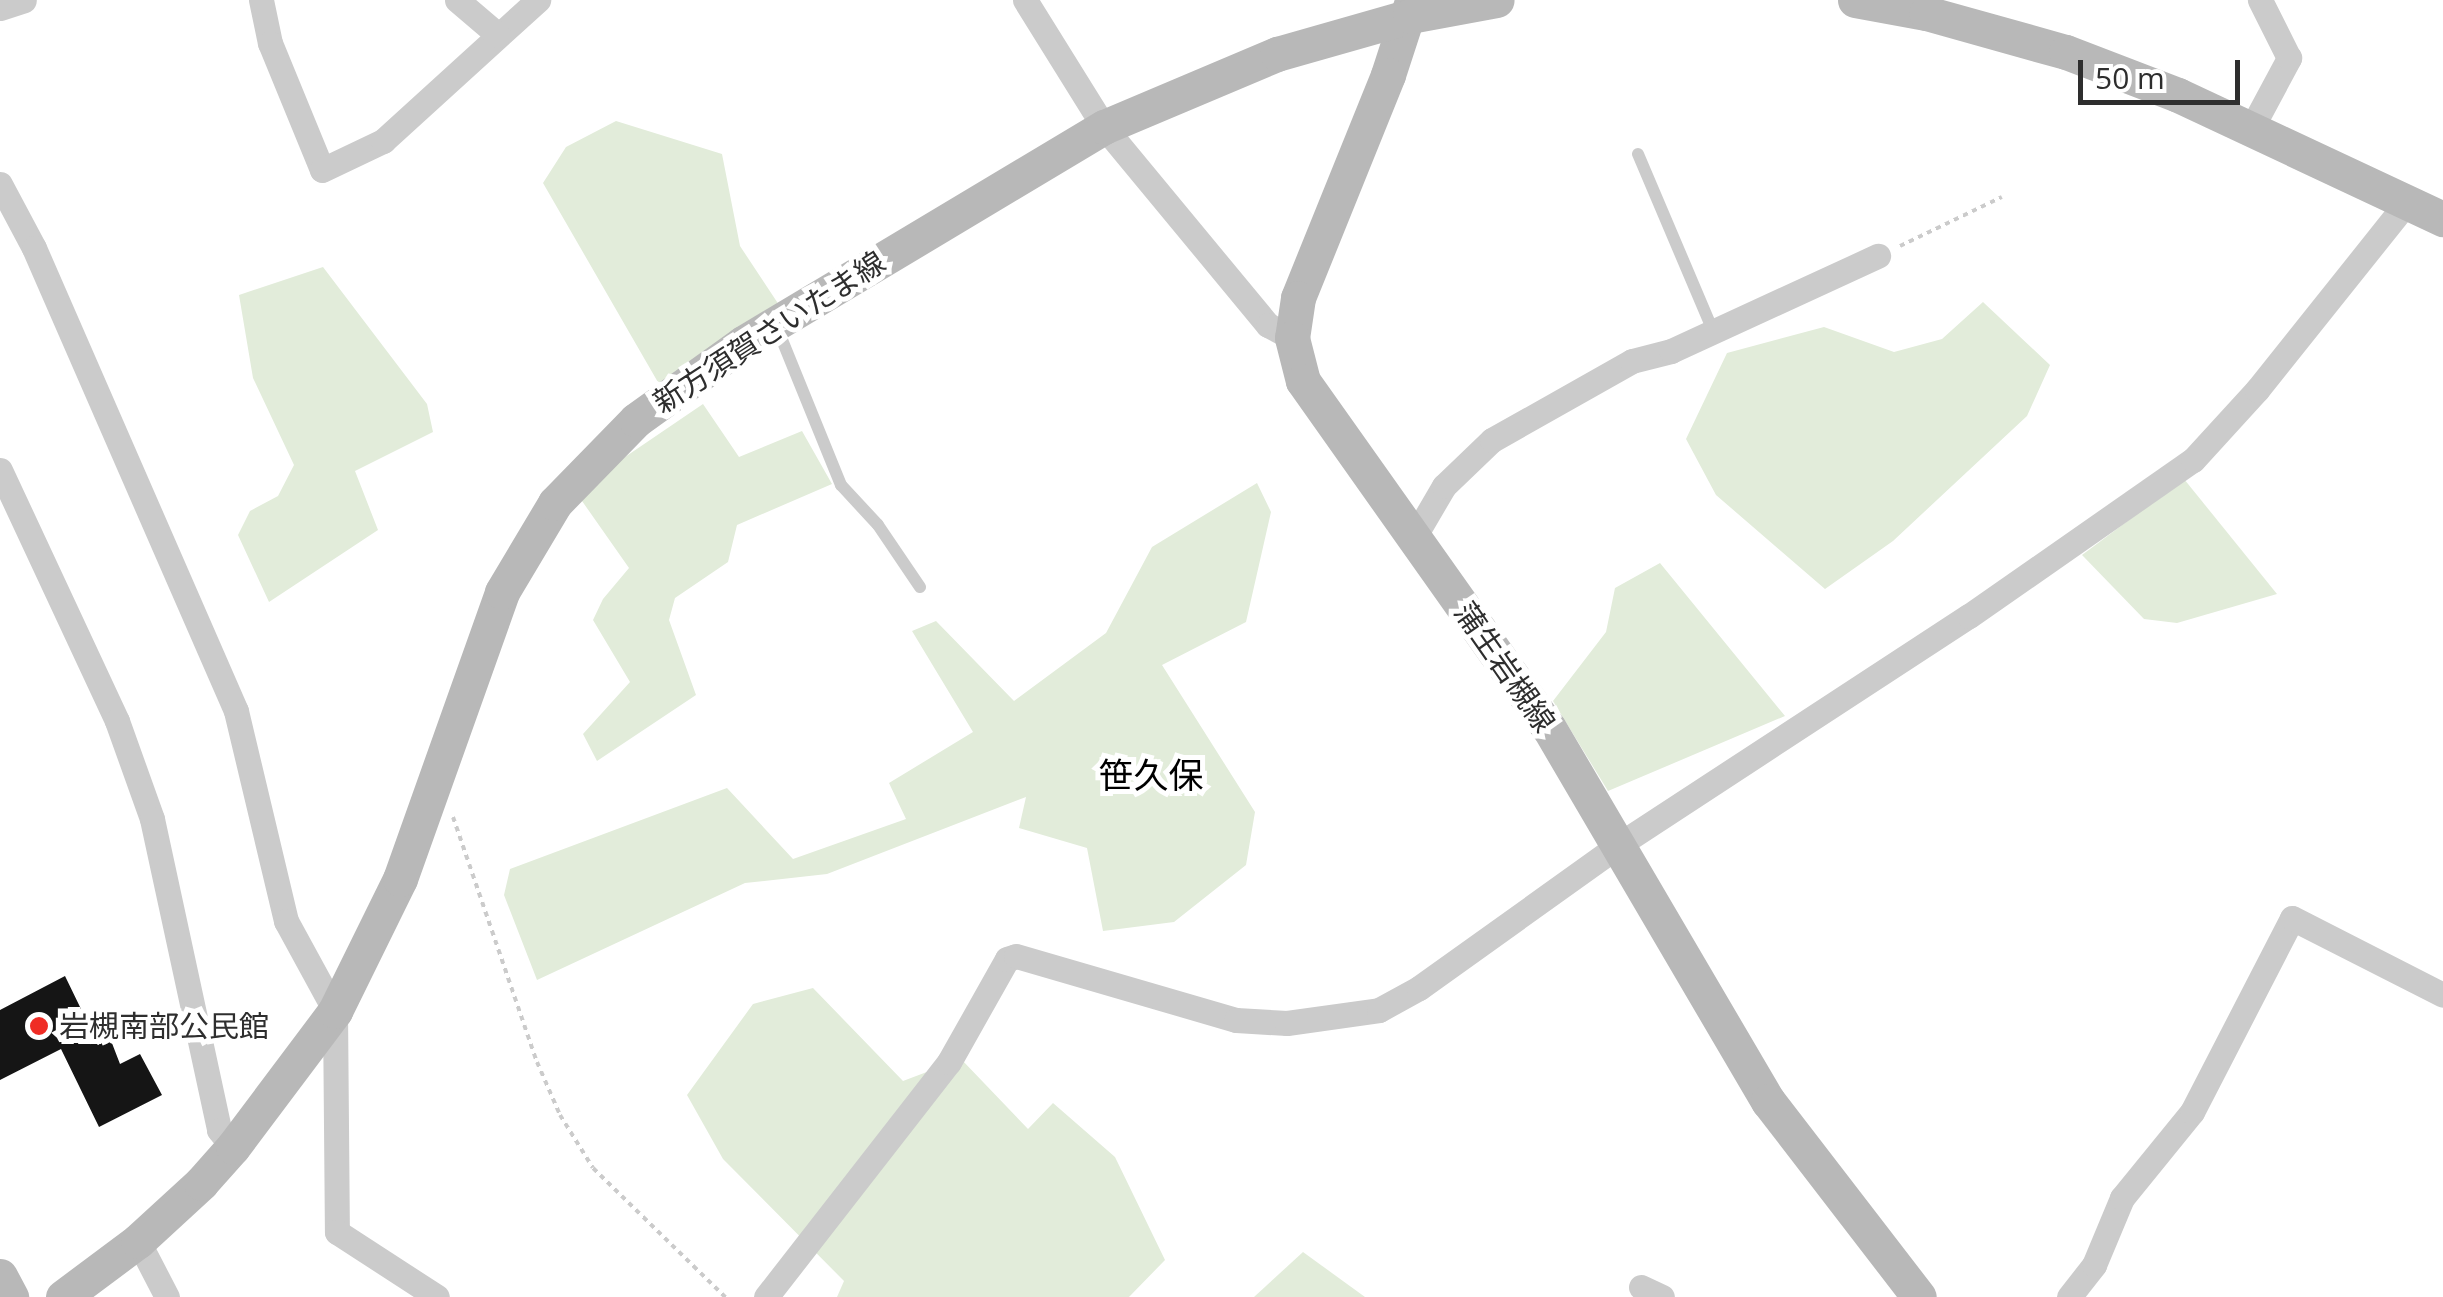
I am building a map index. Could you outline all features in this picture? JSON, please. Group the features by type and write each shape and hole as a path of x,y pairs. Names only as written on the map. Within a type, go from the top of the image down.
{"main road":[{"name":"新方須賀さいたま線","path":"64,1297 138,1242 233,1148 335,1011 392,896 502,592 556,503 636,420 775,323 1104,128 1276,54 1411,8 1497,0"},
{"path":"1854,0 1926,13 2066,52 2251,128 2443,219"},
{"name":"蒲生岩槻線","path":"1411,8 1298,298 1292,338 1303,381 1317,406 1549,728 1620,844 1740,1059 1801,1147 1919,1297"},
{"path":"0,1276 12,1297"}],"street":[{"path":"0,8 24,0"},
{"path":"261,0 270,43 322,170 383,142 538,0"},
{"path":"457,0 498,36"},
{"path":"1026,0 1104,128 1268,325 1292,338"},
{"path":"2251,128 2289,58 2260,0"},
{"path":"0,184 34,248 236,711 286,920 335,1011 337,1232 436,1297"},
{"path":"766,1297 949,1062 1007,959 1016,956 1236,1020 1334,1020 1379,1010 1419,988 1620,844 1968,616 2193,460 2257,390 2407,202"},
{"path":"1414,539 1444,486 1467,459 1492,440 1632,361 1671,351 1878,256"},
{"path":"0,470 117,721 152,819 219,1130 233,1148"},
{"path":"2070,1297 2094,1266 2122,1198 2192,1112 2292,918 2443,994"},
{"path":"138,1242 167,1297"}],"lane":[{"path":"1638,154 1713,331"},
{"path":"775,323 841,485 878,524 920,588"}],"path":[{"path":"1878,256 2002,197"},
{"path":"438,770 512,990 560,1116 593,1168 725,1297"}],"green space":[{"path":"616,121 722,154 740,246 783,311 659,384 543,183 566,147"},
{"path":"323,267 427,404 433,432 355,471 378,530 269,602 238,535 250,511 278,496 294,465 253,378 239,295"},
{"path":"1983,302 2050,365 2027,416 1893,541 1825,589 1716,495 1686,439 1727,353 1824,327 1894,352 1942,339"},
{"path":"703,404 739,457 802,431 832,484 737,525 728,562 675,598 669,620 696,695 597,761 583,734 630,682 593,620 603,599 629,568 575,491"},
{"path":"2184,479 2277,594 2177,623 2144,619 2082,555"},
{"path":"1257,483 1271,512 1246,622 1162,665 1255,812 1246,865 1174,922 1103,931 1087,848 1019,828 1026,797 827,874 745,883 537,980 504,895 510,869 727,788 793,859 906,819 889,783 973,732 912,631 936,621 1014,701 1106,633 1152,547"},
{"path":"1660,563 1785,716 1608,791 1553,701 1606,632 1615,588"},
{"path":"813,988 903,1081 961,1059 1028,1129 1053,1103 1115,1157 1165,1260 1129,1297 837,1297 844,1281 723,1159 687,1095 753,1004"},
{"path":"1303,1252 1365,1297 1254,1297"}],"building":[{"path":"65,976 97,1042 110,1038 120,1064 140,1054 162,1095 99,1127 61,1049 0,1080 0,1010"}],"place":[{"name":"岩槻南部公民館","path":"39,1026"}],"district":[{"name":"笹久保","path":"1151,775"}]}
